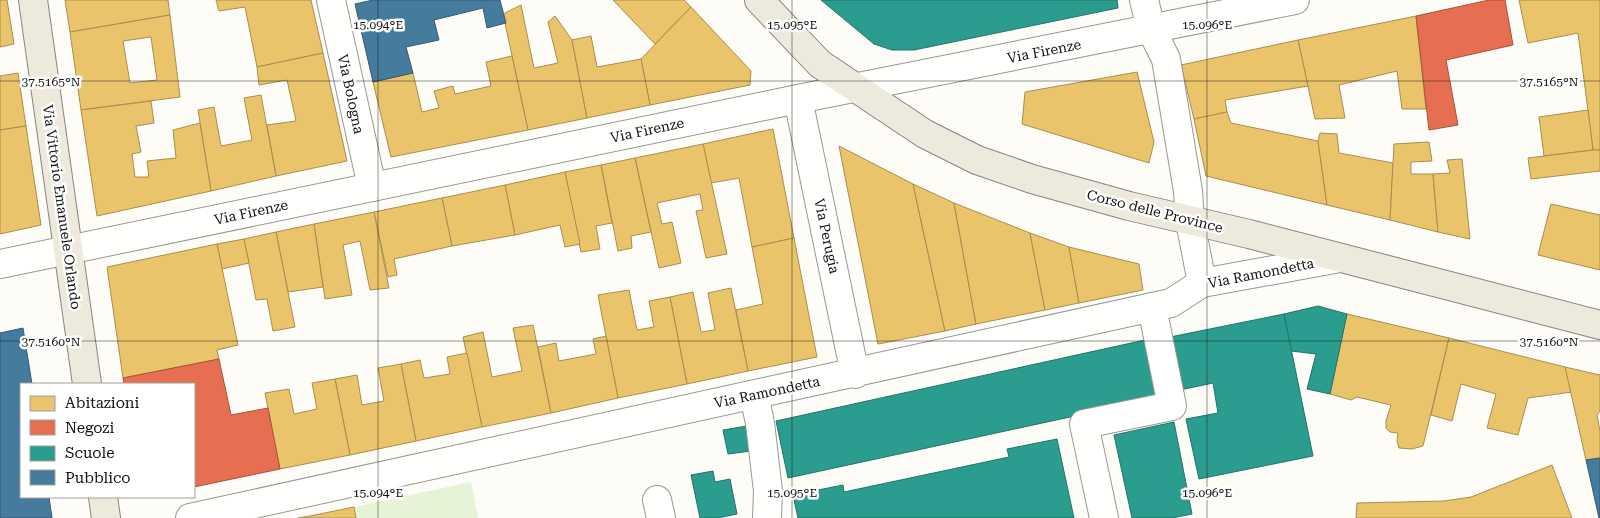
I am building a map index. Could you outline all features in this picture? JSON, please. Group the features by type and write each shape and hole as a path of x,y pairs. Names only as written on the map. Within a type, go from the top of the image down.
{"main road":[{"name":"Via Vittorio Emanuele Orlando","path":"33,0 87,383"},
{"name":"Corso delle Province","path":"759,0 820,64 925,134 977,160 1032,180 1128,206 1600,325"},
{"path":"103,498 106,518"}],"street":[{"name":"Via Bologna","path":"331,0 372,187"},
{"path":"1144,0 1151,29 1166,59 1188,192 1190,221 1202,283"},
{"name":"Via Firenze","path":"0,264 798,99 1295,0"},
{"name":"Via Perugia","path":"798,99 856,374"},
{"name":"Via Ramondetta","path":"190,518 1152,308 1171,303 1202,283 1340,258"},
{"path":"1104,518 1084,424 1172,406 1152,308"},
{"path":"754,395 760,423 768,491 767,518"}],"green space":[{"path":"471,482 478,518 356,518 354,507"}],"building: Abitazioni":[{"path":"0,0 7,0 14,44 0,47"},
{"path":"65,0 168,0 170,15 70,32"},
{"path":"216,0 311,0 323,53 257,67 245,7 219,11"},
{"path":"613,0 684,0 691,7 655,44"},
{"path":"1519,0 1600,0 1600,150 1593,150 1578,33 1528,43"},
{"path":"521,5 534,68 558,63 548,22 555,16 572,40 587,118 528,130 503,14"},
{"path":"691,7 751,71 750,85 650,105 641,59"},
{"path":"170,15 180,97 81,110 70,32","holes":["151,37 157,80 130,83 123,41"]},
{"path":"1416,16 1426,109 1402,109 1397,71 1339,85 1345,118 1315,119 1298,40"},
{"path":"591,36 597,67 641,59 650,105 587,118 572,40"},
{"path":"1298,40 1308,86 1225,100 1227,112 1194,119 1181,65"},
{"path":"323,53 347,161 276,176 267,125 296,121 287,80 259,85 257,67"},
{"path":"512,56 528,130 391,157 373,82 413,73 422,112 439,108 434,91 453,86 455,94 491,86 486,62"},
{"path":"1137,72 1154,142 1149,163 1022,124 1025,92"},
{"path":"18,73 26,126 0,130 0,76"},
{"path":"261,95 276,176 211,191 198,110 214,107 221,146 252,140 244,98"},
{"path":"151,101 154,123 136,126 141,152 132,154 135,177 149,177 147,161 176,158 173,130 200,123 211,191 97,216 81,110"},
{"path":"1588,110 1593,150 1544,156 1539,117"},
{"path":"1227,112 1231,123 1318,141 1327,205 1206,176 1194,119"},
{"path":"26,126 41,225 0,234 0,130"},
{"path":"773,129 794,238 752,247 739,178 711,183 703,144"},
{"path":"1320,133 1337,134 1339,153 1393,163 1390,220 1327,205 1318,141"},
{"path":"1429,142 1432,161 1411,162 1411,174 1433,174 1438,232 1390,220 1394,144"},
{"path":"703,144 727,254 706,258 696,211 703,210 700,194 657,203 662,224 672,222 681,263 659,268 635,158"},
{"path":"839,146 913,184 945,331 878,344"},
{"path":"1600,150 1600,171 1531,179 1528,158"},
{"path":"635,158 651,232 631,236 632,248 618,251 601,165"},
{"path":"1462,159 1470,239 1438,232 1433,174 1450,173 1447,160"},
{"path":"601,165 612,223 596,226 600,249 581,252 565,172"},
{"path":"565,172 580,244 565,247 560,225 515,235 505,185"},
{"path":"913,184 954,203 976,324 945,331"},
{"path":"505,185 515,235 452,246 442,198"},
{"path":"442,198 452,246 394,259 397,275 388,277 374,212"},
{"path":"954,203 1030,233 1045,310 976,324"},
{"path":"1551,204 1600,215 1600,270 1538,255"},
{"path":"374,212 389,288 370,290 360,241 343,245 352,295 325,299 314,224"},
{"path":"314,224 323,287 288,292 276,232"},
{"path":"276,232 295,327 273,331 267,299 256,300 244,239"},
{"path":"1030,233 1069,247 1079,303 1045,310"},
{"path":"794,238 817,357 748,371 736,310 763,304 752,247"},
{"path":"244,239 249,263 222,269 217,244"},
{"path":"217,244 238,345 217,350 219,359 123,378 107,267"},
{"path":"1069,247 1139,264 1143,290 1079,303"},
{"path":"731,288 748,371 687,384 670,297 693,292 701,332 715,330 708,293"},
{"path":"629,290 637,330 654,327 649,301 670,297 687,384 618,398 598,295"},
{"path":"1347,314 1449,338 1423,446 1412,449 1399,448 1397,441 1398,433 1390,432 1386,428 1391,405 1357,397 1351,400 1330,394"},
{"path":"533,325 551,413 482,427 463,337 483,332 492,377 522,371 513,328"},
{"path":"606,336 618,398 551,413 538,347 556,343 559,361 596,354 593,339"},
{"path":"1449,338 1565,367 1572,392 1528,398 1518,435 1487,428 1496,394 1461,384 1452,421 1431,415"},
{"path":"467,353 482,427 416,441 401,364 420,360 424,378 450,374 447,357"},
{"path":"401,364 416,441 350,455 335,379 357,375 362,405 384,401 378,368"},
{"path":"1565,367 1600,375 1600,411 1597,415 1600,431 1600,458 1586,460"},
{"path":"335,379 350,455 280,469 265,393 289,389 294,414 317,409 312,383"},
{"path":"1552,465 1572,518 1356,518 1357,503 1444,501 1471,497"},
{"path":"354,507 356,518 298,518 310,516"}],"building: Negozi":[{"path":"1489,0 1505,0 1513,45 1446,60 1458,125 1429,130 1416,16"},
{"path":"219,359 231,415 268,408 280,469 195,487 195,383 124,383 123,378"}],"building: Scuole":[{"path":"821,0 1117,0 1118,8 914,50 892,50 874,44"},
{"path":"1318,306 1347,314 1330,394 1307,389 1316,354 1291,351 1284,314"},
{"path":"1284,314 1313,456 1199,479 1186,419 1218,413 1213,383 1180,390 1170,337"},
{"path":"1145,340 1158,398 788,478 776,421"},
{"path":"1174,422 1192,514 1172,518 1132,518 1114,435"},
{"path":"747,426 751,451 728,454 723,430"},
{"path":"1057,439 1074,518 798,518 793,495 843,485 844,492 1009,457 1007,449"},
{"path":"713,471 715,482 730,479 737,514 718,518 700,518 691,475"}],"building: Pubblico":[{"path":"373,0 500,0 506,23 487,28 483,8 434,20 439,40 406,47 413,73 373,82 355,4"},
{"path":"23,328 32,383 20,383 20,498 49,498 52,518 0,518 0,333"},
{"path":"1600,458 1600,518 1599,518 1586,460"}]}
